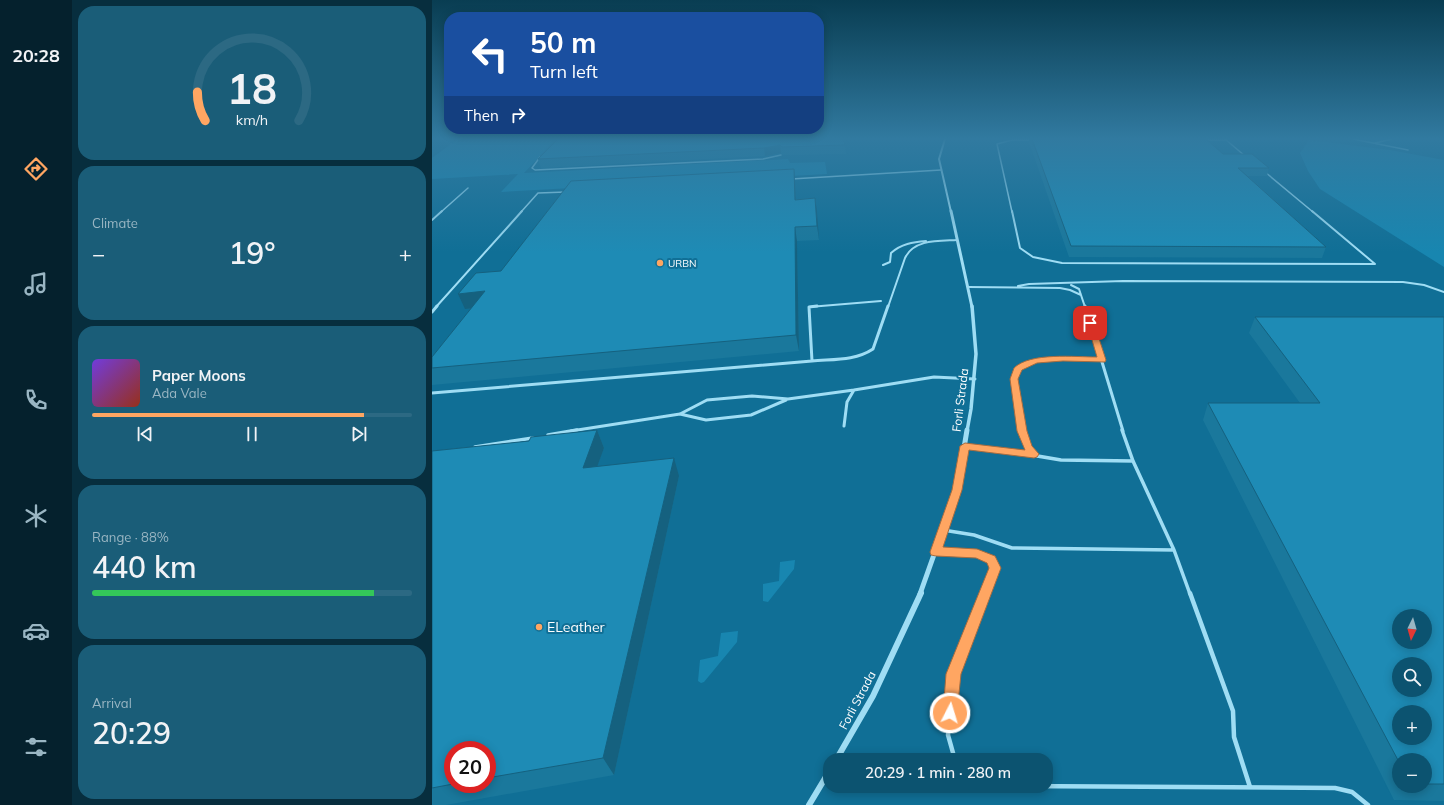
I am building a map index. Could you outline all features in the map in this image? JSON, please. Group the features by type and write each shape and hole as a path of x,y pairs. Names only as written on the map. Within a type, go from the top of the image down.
{"street":[{"name":"Forli Strada","path":"840,753 874,696 918,600 957,490 972,409 975,379 975,333 972,306 943,177"},
{"path":"809,805 823,782"}],"lane":[{"path":"789,179 830,177"},
{"path":"1004,177 1020,248 1033,257 1062,263 1375,264 1270,177"},
{"path":"432,220 468,188"},
{"path":"432,312 538,193 569,192"},
{"path":"883,266 890,262 891,253 896,248 908,243 957,240"},
{"path":"432,393 812,361 856,357 867,354 873,349 904,263 904,257 910,250 921,246 926,241"},
{"path":"1014,287 1029,284 1123,281 1403,282 1420,283 1435,287 1444,292"},
{"path":"1066,284 1079,288 1102,360 1116,412 1133,461 1174,550 1233,710 1234,737 1250,788"},
{"path":"968,287 1060,288 1070,290 1081,295"},
{"path":"812,361 809,307 881,301"},
{"path":"1034,454 1027,447 1022,431 1014,379 1018,368 1035,361 1063,359 1102,360"},
{"path":"471,448 680,414 707,400 752,396 788,399 934,377 975,379"},
{"path":"844,426 847,402 854,390"},
{"path":"680,414 706,420 750,415 788,399"},
{"path":"965,446 1034,454 1060,460 1133,461"},
{"path":"944,530 974,535 1012,548 1174,550"},
{"path":"936,552 977,554 991,560 995,568 954,674 948,735 953,753"},
{"path":"1053,786 1335,788 1352,792 1368,805"}],"shaded area":[{"path":"432,177 474,177 432,179"},
{"path":"516,177 781,177 501,192"},
{"path":"1312,177 1444,177 1444,267 1320,189"},
{"path":"795,560 794,569 768,602 763,601 763,584 779,581 780,562"},
{"path":"738,631 737,642 704,682 701,683 698,681 700,660 718,656 721,633"}],"building":[{"name":"URBN","path":"653,177 794,177 795,200 815,198 817,226 795,227 796,335 432,368 432,357 485,291 458,294 476,273 501,271 571,181"},
{"path":"1046,177 1248,177 1326,247 1071,246"},
{"path":"1255,317 1444,317 1444,784 1432,784 1432,753 1394,753 1208,403 1320,403"},
{"name":"ELeather","path":"597,430 583,468 674,458 603,758 496,776 496,741 444,741 444,786 432,788 432,451 529,441 531,437"}],"place":[{"name":"URBN","path":"660,263"},
{"name":"ELeather","path":"539,627"}],"route":[{"path":"950,713 954,674 995,568 991,560 977,554 962,552 936,552 957,490 965,446 1034,454 1027,447 1022,431 1014,379 1018,368 1035,361 1063,359 1102,360 1090,323"}]}
